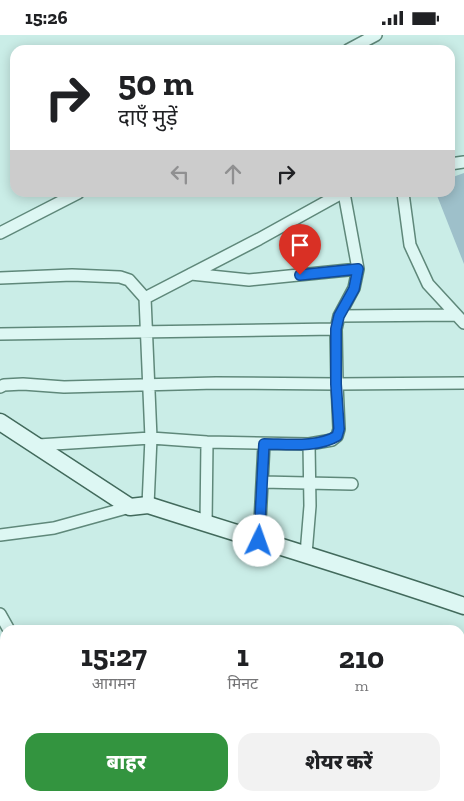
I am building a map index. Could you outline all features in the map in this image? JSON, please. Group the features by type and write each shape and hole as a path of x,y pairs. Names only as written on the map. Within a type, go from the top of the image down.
{"street":[{"path":"357,45 376,35"},
{"path":"0,233 70,197"},
{"path":"145,298 336,197"},
{"path":"38,445 151,438 207,442 308,444 332,440 337,436 339,429 336,384 336,329 339,316 354,289 358,269 344,197"},
{"path":"404,197 410,245 428,285 460,319"},
{"path":"192,274 249,280 358,269"},
{"path":"0,277 72,275 120,277 130,280 145,298 151,438 148,505"},
{"path":"339,316 460,319"},
{"path":"0,334 336,329"},
{"path":"0,387 23,384 64,387 216,383 464,383"},
{"path":"1,423 38,445 130,507"},
{"path":"206,524 207,442"},
{"path":"259,541 264,444"},
{"path":"306,553 310,506 308,444"},
{"path":"262,482 352,484"},
{"path":"0,535 54,527 130,507 148,505 259,541 306,553 464,605"},
{"path":"0,614 6,625"}],"shaded area":[{"path":"464,173 464,264 438,197 455,197 455,176"}],"route":[{"path":"259,541 264,444 308,444 332,440 337,436 339,429 336,384 336,329 339,316 354,289 358,269 300,275"}]}
